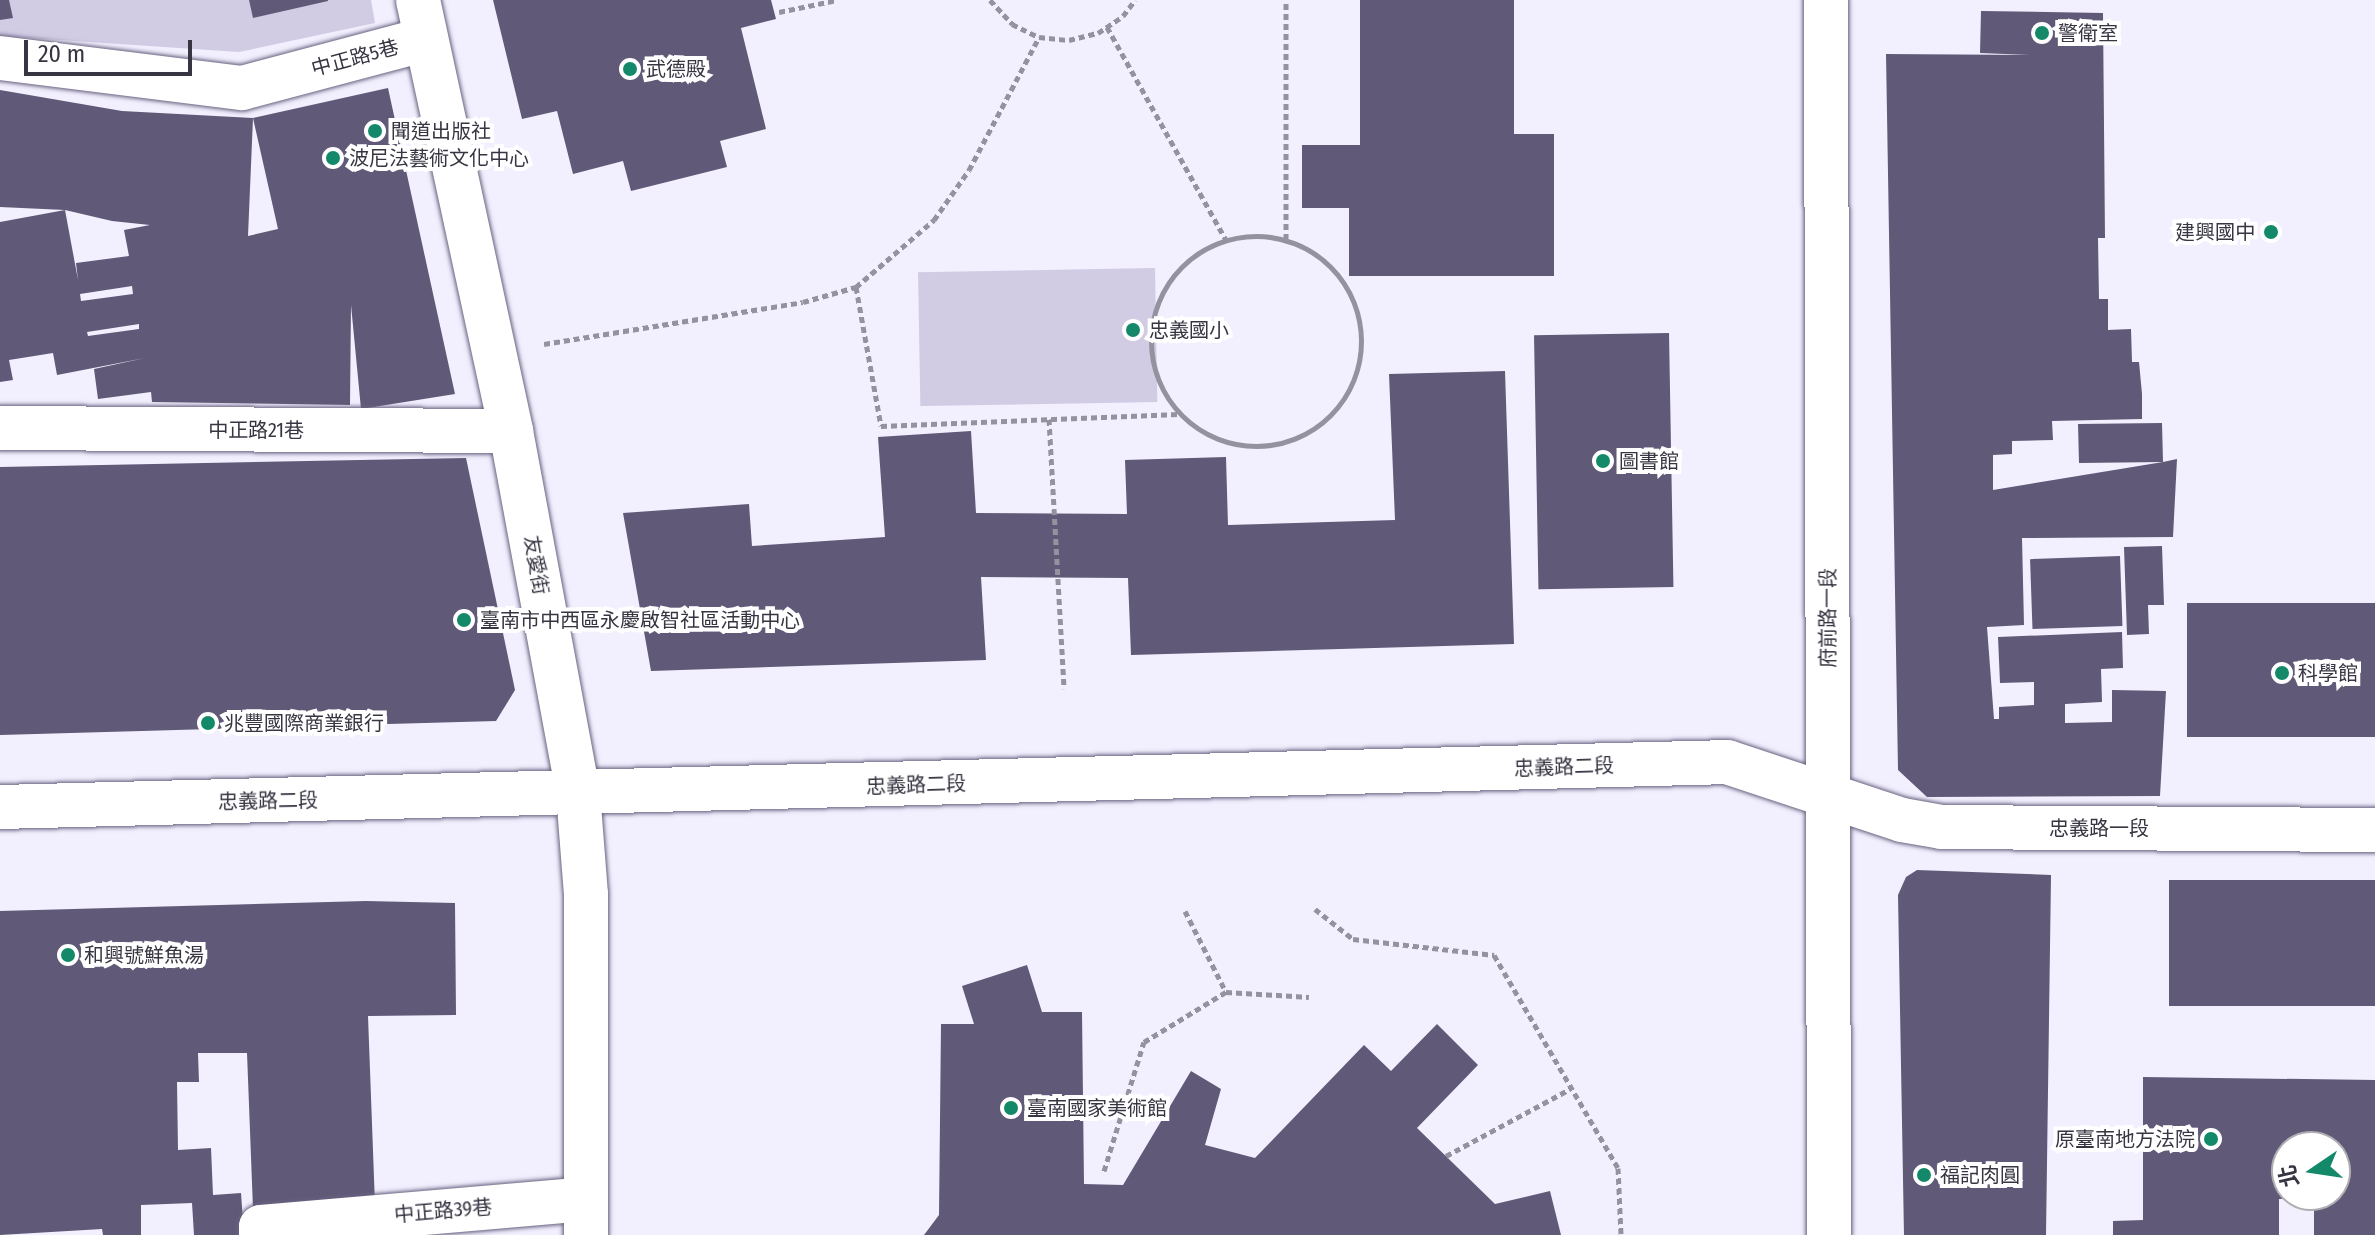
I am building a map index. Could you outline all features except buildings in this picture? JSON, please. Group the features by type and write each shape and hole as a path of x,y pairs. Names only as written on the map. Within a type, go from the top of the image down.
{"street":[{"name":"府前路一段","path":"1826,0 1829,1235"},
{"name":"中正路5巷","path":"0,58 242,88 422,20"},
{"name":"友愛街","path":"422,20 511,431 578,793 586,894 586,1217"},
{"name":"中正路21巷","path":"0,428 511,431"},
{"name":"忠義路二段","path":"0,807 1727,762 1828,792"},
{"name":"忠義路一段","path":"1828,792 1902,820 1941,827 2375,830"},
{"name":"中正路39巷","path":"261,1235 261,1227 586,1217"}],"path":[{"path":"779,12 837,0"},
{"path":"990,0 1012,24 1039,37 1069,40 1107,27 1135,0"},
{"path":"1286,0 1286,239"},
{"path":"1107,27 1226,240"},
{"path":"539,345 803,302 856,287 934,220 969,170 1039,37"},
{"path":"1252,235 1286,239 1325,262 1341,278 1357,310 1363,345 1355,380 1337,411 1310,433 1276,446 1242,447 1207,435 1180,414 1160,385 1151,351 1153,316 1166,284 1189,259 1226,240 1252,235"},
{"path":"856,287 881,426 1180,414"},
{"path":"1049,419 1064,689"},
{"path":"1315,909 1353,939 1494,955 1618,1168 1621,1235"},
{"path":"1185,911 1226,992"},
{"path":"1104,1171 1144,1042 1226,992 1309,997"},
{"path":"1446,1156 1570,1089"}],"shaded area":[{"path":"0,0 371,0 375,23 239,52 0,36"},
{"path":"1155,268 1157,402 920,406 918,272"}],"place":[{"name":"警衛室","path":"2042,33"},
{"name":"武德殿","path":"630,69"},
{"name":"聞道出版社","path":"375,131"},
{"name":"波尼法藝術文化中心","path":"333,158"},
{"name":"建興國中","path":"2271,232"},
{"name":"忠義國小","path":"1133,330"},
{"name":"圖書館","path":"1603,461"},
{"name":"臺南市中西區永慶啟智社區活動中心","path":"464,620"},
{"name":"科學館","path":"2282,673"},
{"name":"兆豐國際商業銀行","path":"208,723"},
{"name":"和興號鮮魚湯","path":"68,955"},
{"name":"臺南國家美術館","path":"1011,1108"},
{"name":"原臺南地方法院","path":"2211,1139"},
{"name":"福記肉圓","path":"1924,1175"}]}
